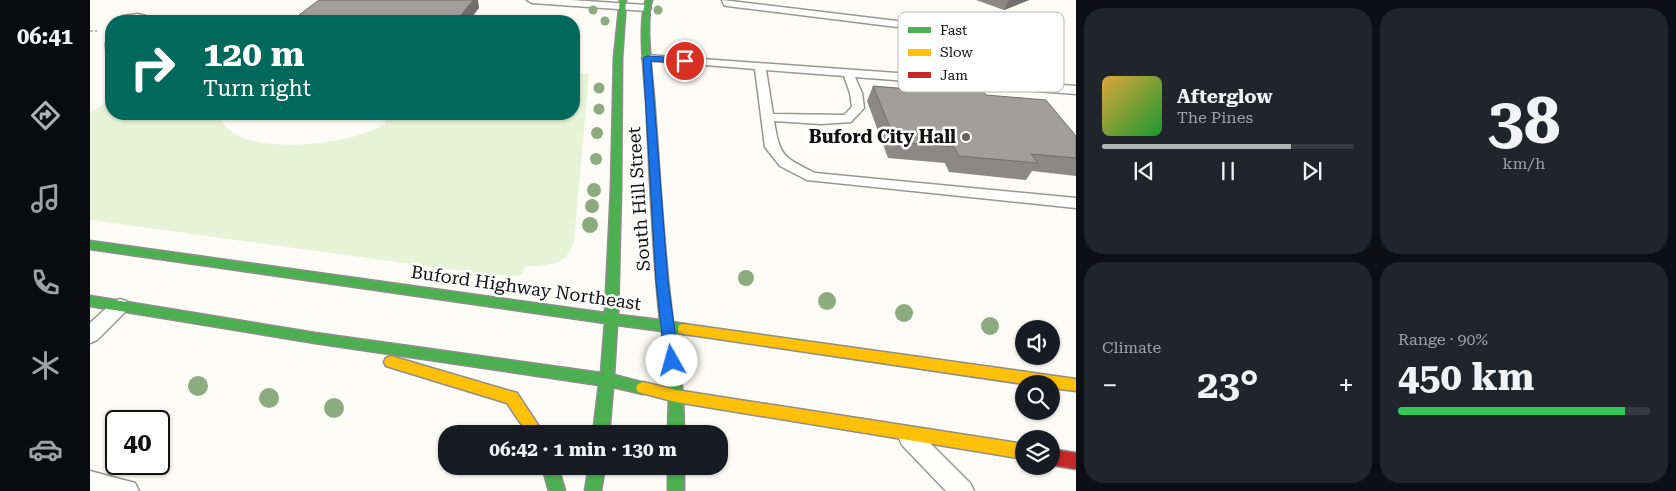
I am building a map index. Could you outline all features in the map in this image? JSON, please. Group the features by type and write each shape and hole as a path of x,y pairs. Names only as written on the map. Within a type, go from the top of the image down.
{"main road":[{"name":"South Hill Street","path":"603,425 609,380 611,318 615,277 618,57 622,3"},
{"name":"South Hill Street","path":"648,4 647,58 662,282 676,396 676,425"},
{"name":"Buford Highway Northeast","path":"90,245 1076,385"},
{"path":"90,301 315,338 609,380 676,396 1015,451"},
{"path":"315,338 512,398 531,425"},
{"path":"1060,458 1076,461"},
{"path":"553,475 557,491"},
{"path":"594,491 596,475"},
{"path":"676,475 676,491"}],"lane":[{"path":"532,0 648,4"},
{"path":"727,0 727,3 897,24"},
{"path":"647,58 898,77"},
{"path":"760,66 772,147 785,163 812,177 1076,203"},
{"path":"768,117 821,120 847,119 858,108 856,93 848,73"},
{"path":"90,335 120,306"},
{"path":"905,433 962,491"},
{"path":"90,483 127,491"}],"green space":[{"path":"580,73 589,74 574,241 571,250 556,263 525,267 522,275 510,276 90,220 90,113 105,103 105,120 220,120 235,134 249,140 268,144 310,144 333,141 372,130 386,123 381,120 580,120"}],"building":[{"path":"319,0 473,0 461,15 299,15"},
{"name":"Buford City Hall","path":"873,86 898,88 898,92 984,92 986,95 1046,100 1076,136 1076,158 1031,154 1038,163 959,156 954,147 896,142"}],"traffic: fast":[{"path":"602,425 613,294 618,58 623,0"},
{"path":"649,0 646,8 647,58 662,282 676,396 676,425"},
{"path":"90,245 684,329"},
{"path":"90,301 315,338 609,380 643,388"},
{"path":"553,475 557,491"},
{"path":"593,491 596,475"},
{"path":"676,475 676,491"}],"traffic: slow":[{"path":"684,329 1076,385"},
{"path":"391,362 512,398 531,425"},
{"path":"643,388 676,396 1015,451"}],"traffic: jam":[{"path":"1060,458 1076,461"}],"place":[{"name":"Buford City Hall","path":"966,137"}],"route":[{"path":"672,361 662,282 647,58 685,61"}]}
